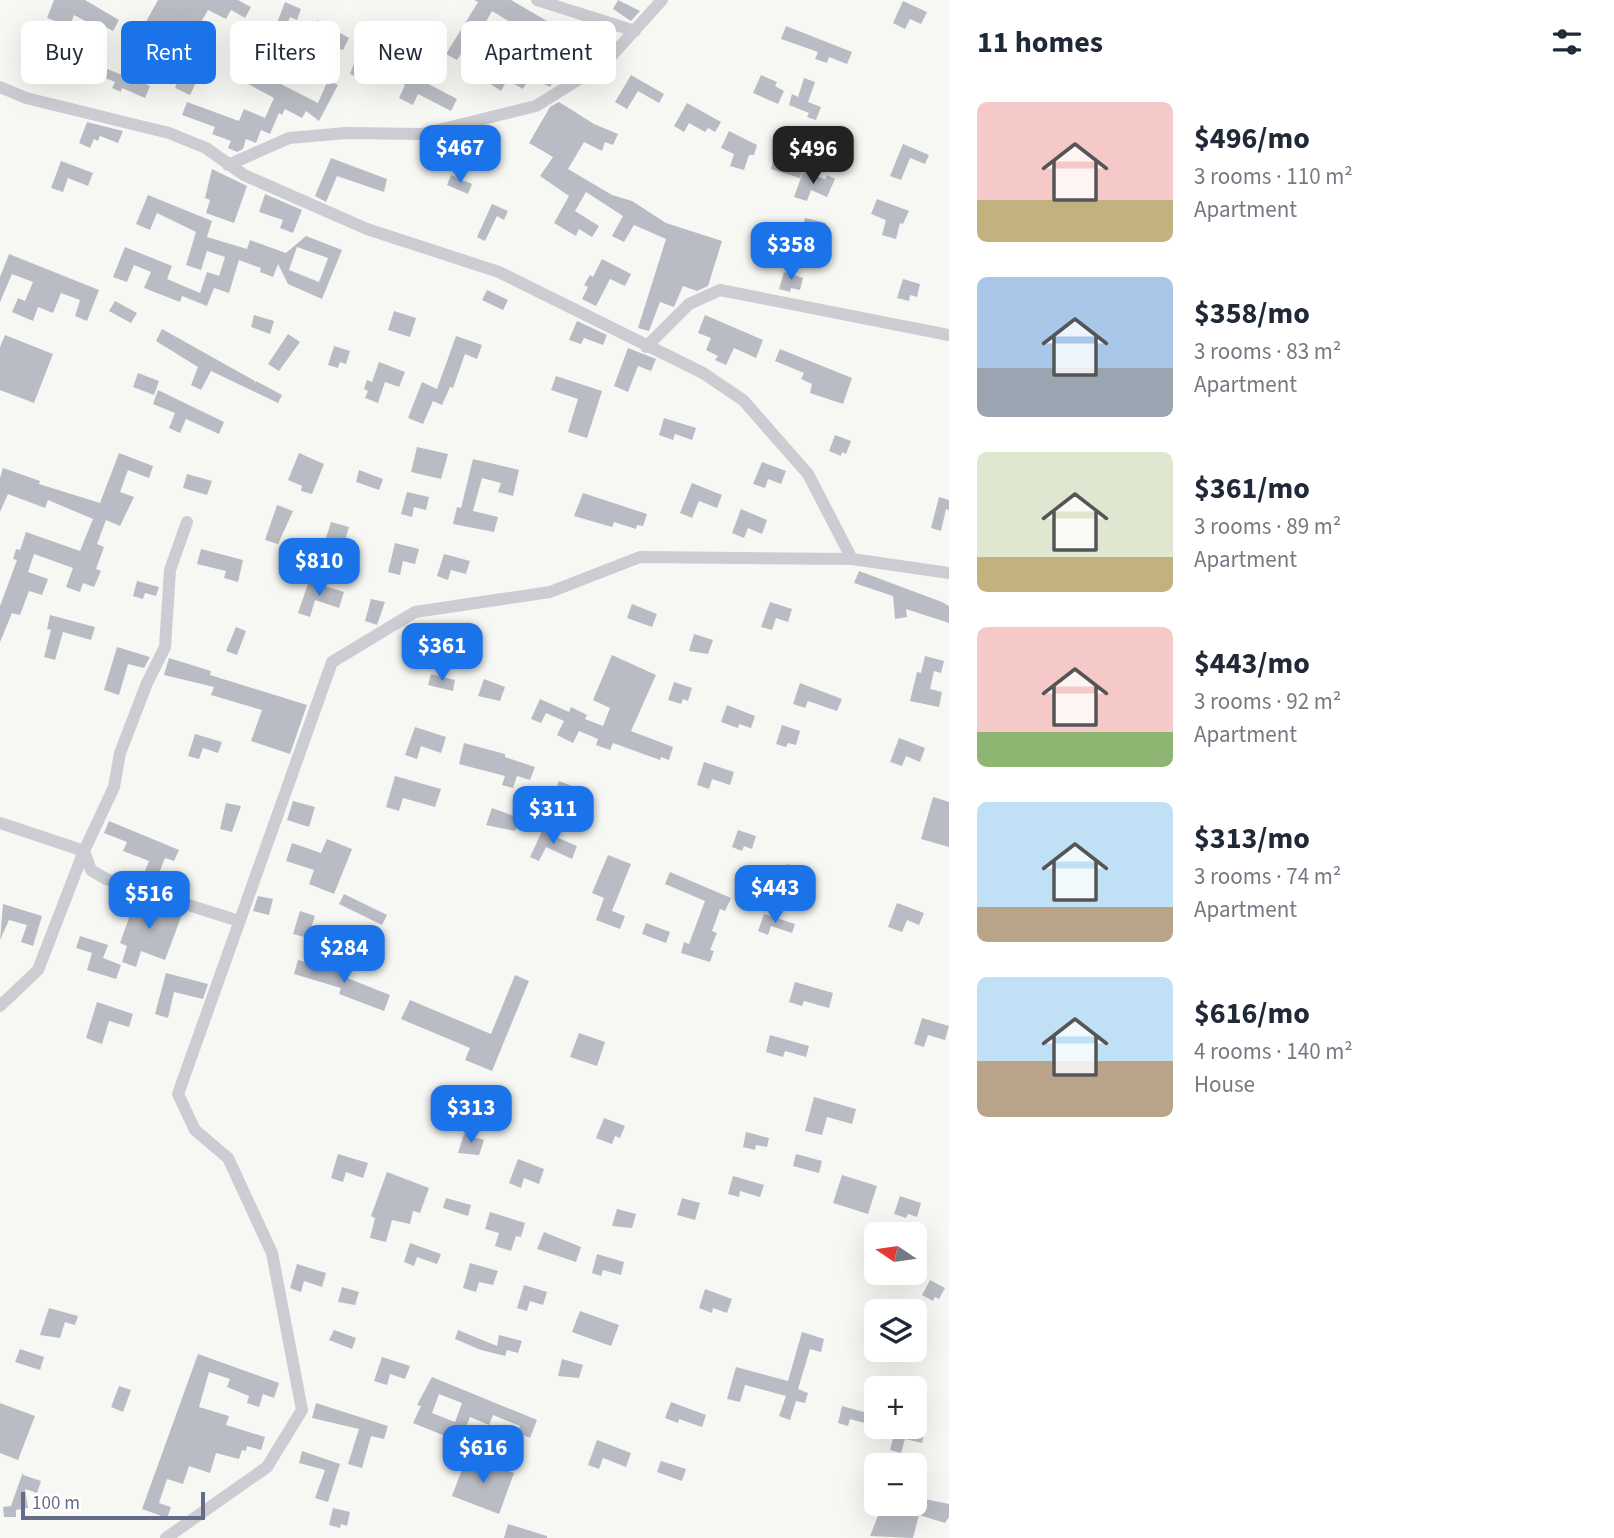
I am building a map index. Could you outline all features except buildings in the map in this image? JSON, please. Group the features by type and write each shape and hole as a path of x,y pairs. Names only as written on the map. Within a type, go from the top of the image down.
{"street":[{"path":"537,0 635,31"},
{"path":"228,165 289,138 346,133 422,134 536,106 605,63 662,0"},
{"path":"0,87 26,98 169,133 206,148 228,165 356,225 499,272 703,373 743,400 808,474 852,559"},
{"path":"646,347 689,304 720,290 949,335"},
{"path":"0,1006 38,970 83,851 114,787 120,753 147,683 166,647 170,570 187,522"},
{"path":"166,1538 268,1467 302,1410 272,1253 228,1158 195,1130 178,1094 332,662 415,612 550,592 640,557 852,559 949,573"},
{"path":"0,823 83,851 91,870 106,880 239,921"}]}
